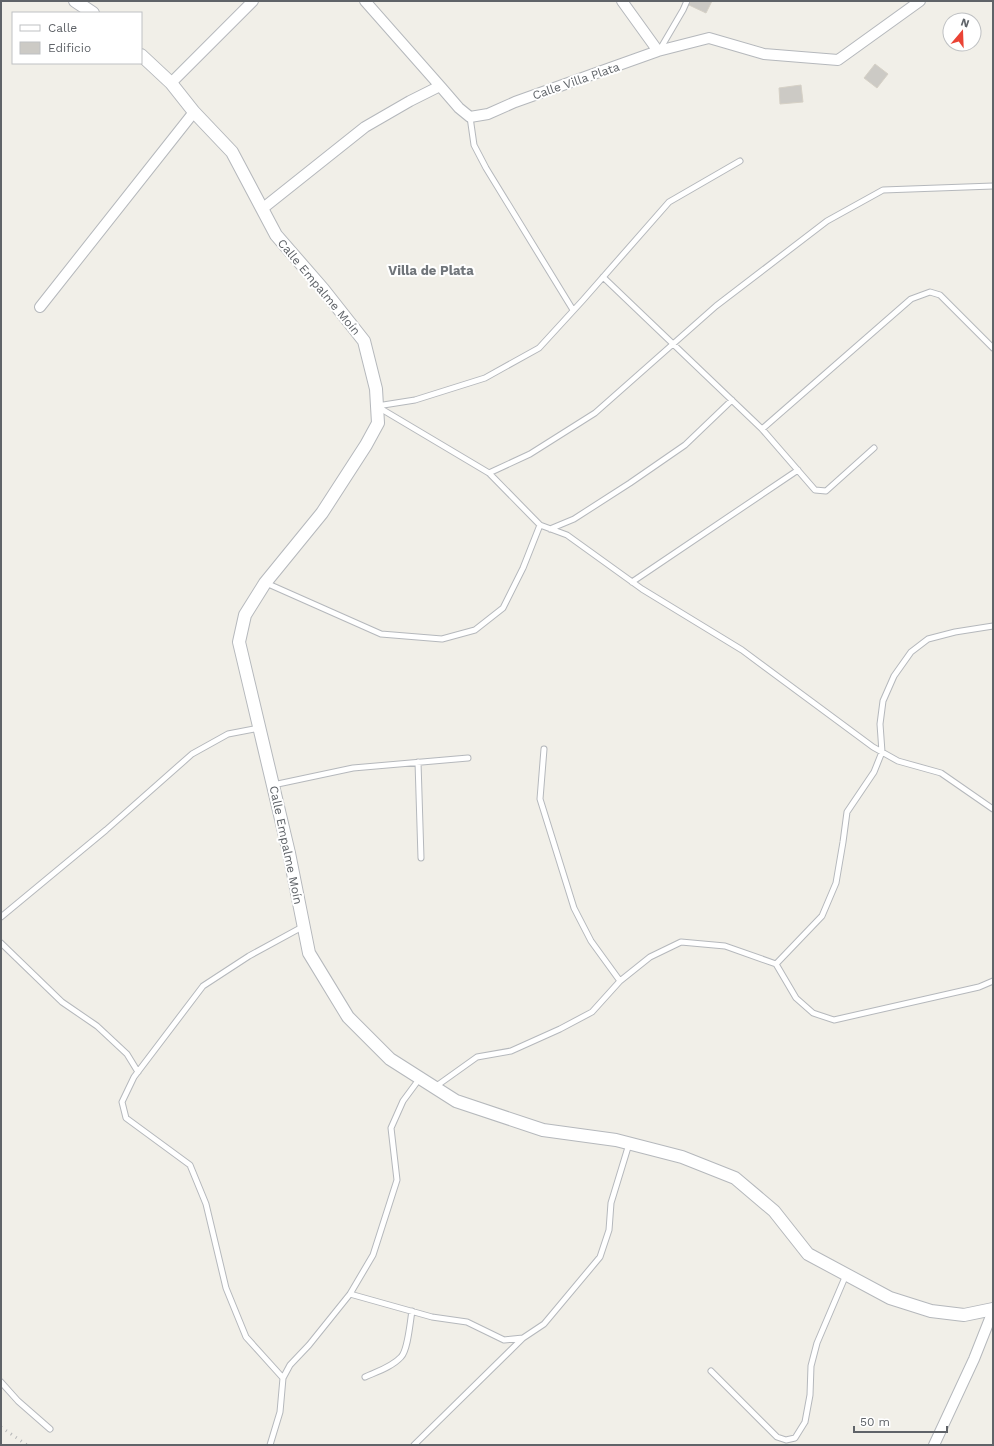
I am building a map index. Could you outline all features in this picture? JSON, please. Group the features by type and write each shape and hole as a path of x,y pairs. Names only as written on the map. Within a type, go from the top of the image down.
{"street":[{"path":"75,1 91,12"},
{"path":"171,83 253,1"},
{"path":"365,1 459,108 470,117"},
{"path":"622,1 658,51"},
{"name":"Calle Villa Plata","path":"470,117 488,114 515,102 658,51 709,38 764,54 838,60 920,1"},
{"name":"Calle Empalme Moín","path":"142,56 171,83 194,112 232,152 276,235 323,288 364,341 376,389 378,423 366,445 322,513 265,583 245,615 239,642 289,853 309,953 348,1017 390,1059 456,1101 543,1130 616,1140 682,1157 735,1178 774,1211 808,1254 890,1298 931,1311 964,1315 993,1310"},
{"path":"262,209 365,127 410,101 440,86"},
{"path":"40,308 194,112"},
{"path":"934,1445 974,1359 993,1310"}],"lane":[{"path":"658,51 687,1"},
{"path":"470,117 474,145 486,168 573,310"},
{"path":"377,406 415,400 485,378 539,348 669,202 740,162"},
{"path":"489,473 530,454 595,413 716,306 827,221 883,190 993,186"},
{"path":"603,277 762,429 815,490 826,491 874,448"},
{"path":"762,429 911,299 930,292 940,295 993,348"},
{"path":"550,529 574,519 685,445 732,400"},
{"path":"377,406 489,473 540,526 567,535 632,582 742,650 873,747 898,761 941,772 993,809"},
{"path":"632,582 798,470"},
{"path":"265,583 381,634 442,639 475,630 503,608 523,568 540,526"},
{"path":"776,964 822,916 836,882 847,812 874,772 882,752 880,724 883,702 894,676 911,652 928,639 955,632 993,626"},
{"path":"1,917 106,830 192,754 228,734 260,728"},
{"path":"544,749 540,799 574,908 591,940 620,981"},
{"path":"273,785 353,768 468,758"},
{"path":"418,762 421,858"},
{"path":"283,1378 246,1337 226,1288 206,1204 190,1165 126,1118 122,1102 138,1072 203,986 249,956 304,926"},
{"path":"435,1088 478,1056 511,1051 592,1012 620,981 650,957 681,942 725,946 776,964 796,998 813,1013 834,1020 979,987 993,981"},
{"path":"1,943 62,1002 97,1026 127,1054 138,1072"},
{"path":"270,1445 280,1412 283,1378 290,1365 309,1345 350,1294 374,1255 398,1180 391,1128 402,1101 420,1078"},
{"path":"414,1445 522,1338 544,1324 600,1257 610,1230 611,1203 629,1143"},
{"path":"711,1371 777,1437 786,1440 795,1438 805,1422 810,1395 811,1366 817,1343 834,1301 847,1275"},
{"path":"350,1294 432,1317 467,1322 504,1340 522,1338"},
{"path":"364,1377 387,1367 401,1357 407,1340 412,1311"},
{"path":"1,1382 18,1401 50,1429"}],"building":[{"path":"691,1 712,1 706,13 689,5"},
{"path":"875,64 888,74 877,88 864,78"},
{"path":"801,85 803,102 780,104 779,88"}],"railway":[{"path":"1,1427 27,1445"}],"district":[{"name":"Villa de Plata","path":"431,270"}]}
